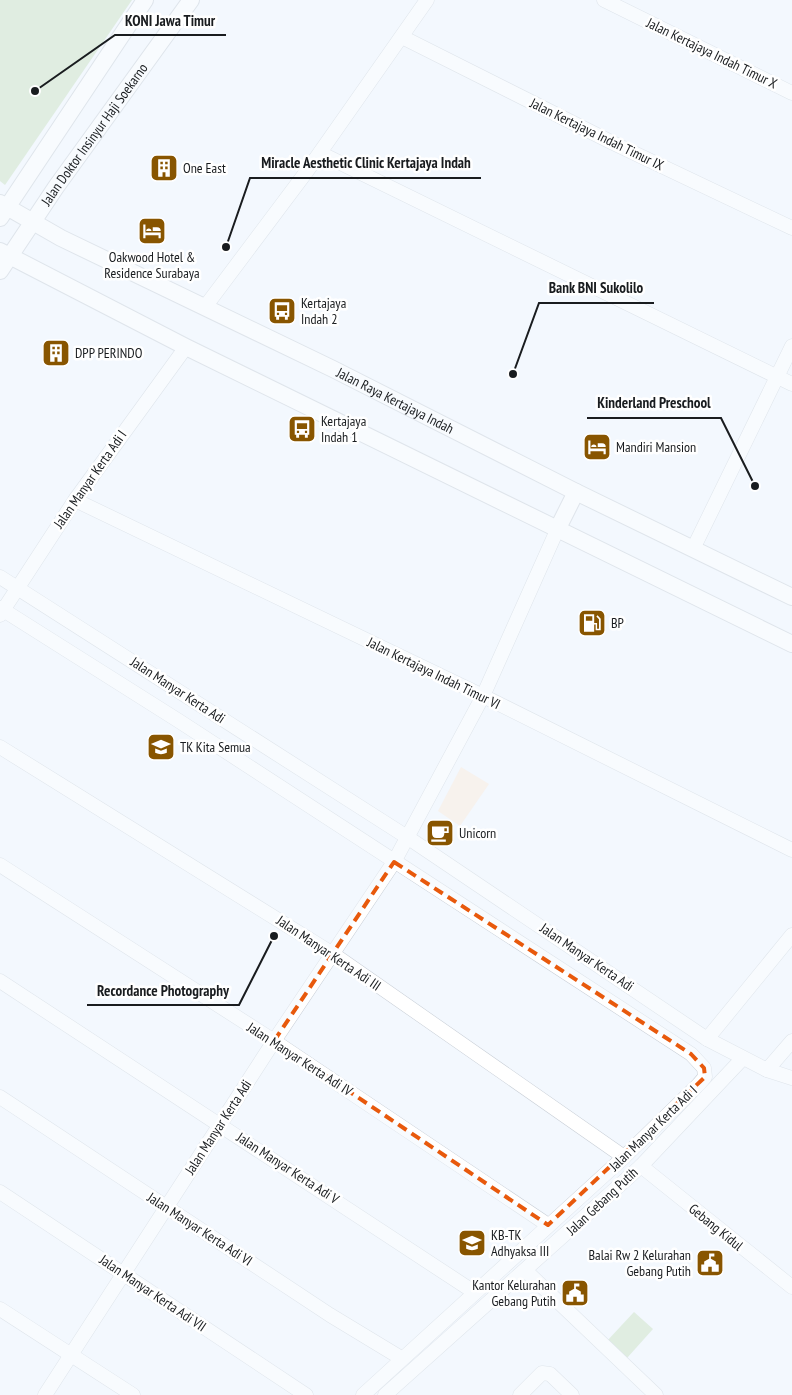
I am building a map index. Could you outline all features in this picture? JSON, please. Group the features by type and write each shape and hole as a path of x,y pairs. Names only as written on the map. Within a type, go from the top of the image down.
{"main road":[{"path":"2,209 145,0"},
{"name":"Jalan Doktor Insinyur Haji Soekarno","path":"0,271 5,254 33,221 192,0"},
{"name":"Jalan Raya Kertajaya Indah","path":"2,209 33,221 61,238 332,369 576,492 792,597"},
{"path":"5,254 186,347 792,644"},
{"path":"558,528 576,492"}],"street":[{"path":"205,307 320,153 427,0"},
{"name":"Jalan Kertajaya Indah Timur X","path":"604,0 792,92"},
{"name":"Jalan Kertajaya Indah Timur IX","path":"402,37 613,143 792,228"},
{"path":"320,153 792,384"},
{"path":"693,549 792,346"},
{"name":"Jalan Manyar Kerta Adi I","path":"3,609 75,500 186,347"},
{"name":"Jalan Kertajaya Indah Timur VI","path":"75,500 483,696 792,850"},
{"name":"Jalan Manyar Kerta Adi","path":"45,1395 274,1041 401,849 483,696 558,528"},
{"name":"Jalan Manyar Kerta Adi","path":"0,577 401,849"},
{"name":"Jalan Manyar Kerta Adi","path":"3,609 179,721 401,849 707,1039 767,1070 792,1078"},
{"name":"Jalan Manyar Kerta Adi III","path":"0,747 333,954 624,1158"},
{"name":"Jalan Manyar Kerta Adi I","path":"363,1395 401,1358 624,1158 705,1077 706,1072 698,1060 531,949 401,849"},
{"name":"Jalan Manyar Kerta Adi IV","path":"0,865 274,1041 548,1225"},
{"path":"707,1039 792,935"},
{"name":"Jalan Manyar Kerta Adi V","path":"0,981 474,1292"},
{"path":"767,1070 792,1041"},
{"name":"Jalan Gebang Putih","path":"385,1395 526,1271 641,1166 743,1058"},
{"name":"Jalan Manyar Kerta Adi VI","path":"0,1097 330,1315 401,1358"},
{"name":"Gebang Kidul","path":"641,1166 792,1287"},
{"name":"Jalan Manyar Kerta Adi VII","path":"0,1192 124,1272 306,1395"},
{"path":"526,1271 656,1395"},
{"path":"0,1309 133,1395"},
{"path":"520,1395 542,1373 550,1374 572,1395"}],"highlighted area":[{"path":"394,862 691,1054 704,1068 705,1077 548,1225 274,1041"}],"shaded area":[{"path":"461,767 489,784 460,826 438,811"}],"green space":[{"path":"0,0 132,0 5,185 0,181"},
{"path":"634,1312 653,1329 627,1358 607,1341"}],"place":[{"name":"KONI Jawa Timur","path":"35,91"},
{"name":"One East","path":"164,168"},
{"name":"Oakwood Hotel & Residence Surabaya","path":"152,231"},
{"name":"Miracle Aesthetic Clinic Kertajaya Indah","path":"226,247"},
{"name":"Kertajaya Indah 2","path":"282,311"},
{"name":"DPP PERINDO","path":"56,353"},
{"name":"Bank BNI Sukolilo","path":"513,374"},
{"name":"Kertajaya Indah 1","path":"302,429"},
{"name":"Mandiri Mansion","path":"597,447"},
{"name":"Kinderland Preschool","path":"755,486"},
{"name":"BP","path":"592,623"},
{"name":"TK Kita Semua","path":"161,747"},
{"name":"Unicorn","path":"440,833"},
{"name":"Recordance Photography","path":"274,936"},
{"name":"KB-TK Adhyaksa III","path":"472,1243"},
{"name":"Balai Rw 2 Kelurahan Gebang Putih","path":"710,1263"},
{"name":"Kantor Kelurahan Gebang Putih","path":"575,1293"}]}
